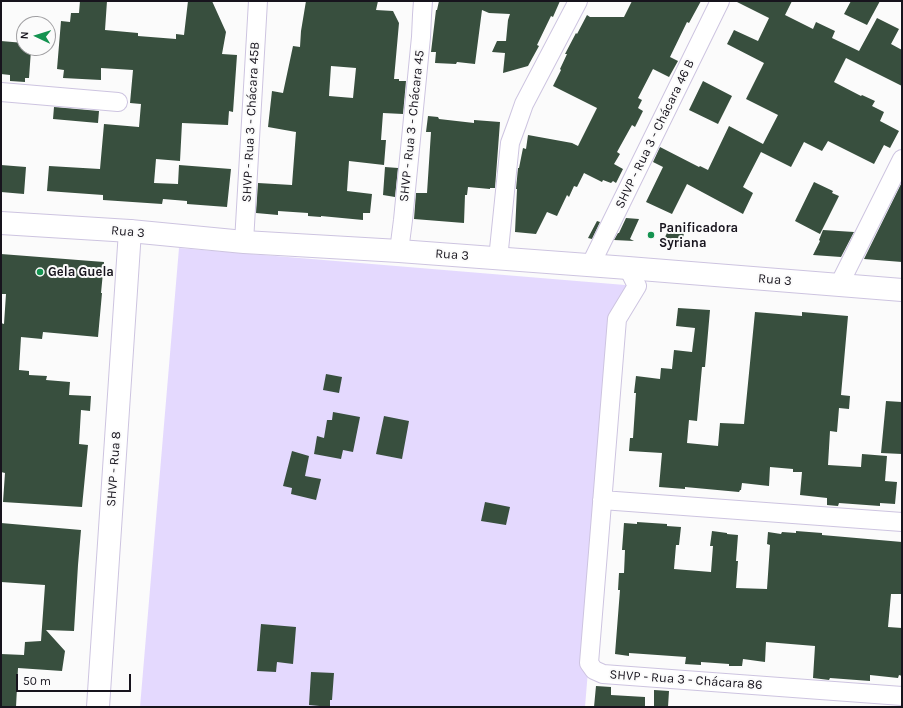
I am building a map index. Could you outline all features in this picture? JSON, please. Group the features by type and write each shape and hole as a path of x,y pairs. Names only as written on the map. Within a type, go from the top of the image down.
{"main road":[{"name":"Rua 3","path":"1,223 130,231 244,242 628,268 902,290"},
{"name":"SHVP - Rua 8","path":"98,707 130,231"}],"street":[{"name":"SHVP - Rua 3 - Chácara 45B","path":"244,242 258,1"},
{"name":"SHVP - Rua 3 - Chácara 45","path":"399,252 421,37 423,1"},
{"path":"498,259 512,137 524,104 578,1"},
{"name":"SHVP - Rua 3 - Chácara 46 B","path":"590,266 720,1"},
{"path":"1,92 118,102"},
{"path":"839,286 902,159"},
{"name":"SHVP - Rua 3 - Chácara 86","path":"628,268 637,286 617,319 589,663 594,670 604,674 902,696"},
{"path":"602,500 902,522"}],"shaded area":[{"path":"179,248 637,286 617,319 585,707 140,707"}],"building":[{"path":"80,1 107,1 105,30 138,33 138,36 176,39 176,34 184,35 188,1 212,1 226,32 222,54 237,55 233,112 229,111 228,125 182,123 180,161 156,159 154,183 178,184 179,165 231,169 227,207 187,204 187,201 163,199 162,204 103,200 103,195 47,191 49,166 100,169 104,124 139,127 141,104 130,103 133,70 101,68 101,80 63,78 64,70 57,69 61,21 70,22 71,13 79,13"},
{"path":"306,1 378,1 376,10 393,11 399,23 394,79 406,81 403,114 383,113 381,140 386,140 384,165 349,161 347,191 372,194 370,213 363,213 363,220 308,216 308,213 278,211 278,215 256,213 258,183 292,185 296,132 268,127 272,91 283,93 293,46 300,47","holes":["331,66 356,68 353,98 329,96"]},
{"path":"439,1 560,1 553,17 551,16 537,45 539,46 528,66 503,73 505,53 492,52 497,41 506,41 510,14 489,13 482,10 475,64 457,62 456,64 435,63 436,52 431,52 436,10"},
{"path":"632,1 701,1 689,23 687,22 670,57 678,61 669,77 653,69 638,98 642,100 638,108 643,111 635,127 632,125 617,152 620,154 614,164 623,169 616,183 613,181 611,183 603,180 602,182 584,173 577,187 574,186 569,197 567,195 557,216 547,212 536,234 515,232 518,168 523,148 526,149 528,135 572,143 578,146 597,108 553,86 567,54 565,54 587,15 590,17 624,17"},
{"path":"735,1 792,1 785,15 813,29 816,22 835,31 832,38 859,51 877,18 899,29 891,44 902,50 902,86 846,58 834,82 861,96 862,95 875,101 872,106 884,112 880,121 899,131 890,148 884,145 874,164 828,141 822,151 804,142 791,167 761,152 743,187 753,193 743,214 687,184 672,214 646,202 663,167 653,162 660,147 708,170 729,126 763,144 778,115 746,99 764,63 727,44 734,30 758,41 769,18"},
{"path":"851,1 880,1 867,25 844,14"},
{"path":"1,41 16,42 16,56 31,56 29,78 25,78 25,82 10,81 10,75 1,74"},
{"path":"703,81 732,96 718,124 689,110"},
{"path":"54,107 99,111 98,123 53,119"},
{"path":"428,116 438,117 439,119 474,123 474,120 500,122 495,188 468,187 467,195 465,195 464,223 414,219 416,193 427,193 431,132 426,132"},
{"path":"1,165 26,167 24,194 1,192"},
{"path":"385,167 398,168 395,197 383,195"},
{"path":"814,182 833,191 832,193 839,196 820,234 795,221"},
{"path":"902,182 902,262 864,259"},
{"path":"626,218 639,219 630,239 634,241 614,240 619,233"},
{"path":"597,221 600,222 592,239 588,238"},
{"path":"671,225 685,226 682,245 680,244 679,247 662,243"},
{"path":"823,230 854,232 841,257 813,255 820,241 819,240"},
{"path":"1,254 104,262 98,337 43,332 42,339 21,337 19,370 29,371 29,375 47,376 46,380 70,382 69,395 91,396 90,411 81,410 79,444 88,445 82,507 3,502 5,473 1,472 1,323 4,324 6,294 1,294"},
{"path":"678,308 710,310 705,367 702,367 697,421 689,420 687,443 718,446 720,423 744,424 755,312 802,316 802,312 848,316 841,395 850,396 849,409 839,408 837,432 830,431 828,465 861,467 862,454 887,456 885,481 897,482 895,504 880,503 880,506 839,503 838,506 827,505 827,498 800,495 802,472 793,472 793,469 770,467 769,486 742,483 741,490 739,492 685,487 685,489 659,487 662,453 629,451 630,438 633,438 636,393 634,393 636,376 660,379 661,368 672,369 674,350 692,352 695,328 676,326"},
{"path":"326,374 342,377 339,393 323,390"},
{"path":"886,401 902,402 902,454 881,453"},
{"path":"333,412 360,417 353,452 343,450 341,459 314,454 317,436 324,438 327,420 332,420"},
{"path":"384,416 409,421 402,459 376,454"},
{"path":"292,451 309,456 305,476 321,479 316,500 291,494 292,488 283,486"},
{"path":"485,502 510,507 506,525 481,521"},
{"path":"637,522 667,524 667,526 681,527 679,545 676,545 674,569 711,572 713,546 710,546 712,531 738,535 736,588 767,589 770,545 767,544 768,532 781,534 782,532 796,533 796,531 822,533 822,535 902,542 902,594 891,594 888,627 902,628 902,676 899,675 898,678 870,675 870,681 813,678 815,646 766,642 765,662 743,659 742,666 729,666 729,664 701,662 701,665 685,664 686,657 629,653 629,656 615,654 620,590 618,590 619,573 624,573 625,550 622,550 624,523 637,524"},
{"path":"1,523 81,530 74,631 46,630 65,651 62,671 18,668 16,707 1,707 1,654 24,655 25,642 41,641 45,585 1,582"},
{"path":"261,624 296,627 293,664 277,662 276,672 257,671"},
{"path":"311,672 334,673 330,707 309,705"},
{"path":"596,686 611,687 611,695 645,697 645,707 594,707"},
{"path":"654,690 669,691 668,707 654,707"}],"place":[{"name":"Panificadora Syriana","path":"651,235"},
{"name":"Gela Guela","path":"40,272"}]}
